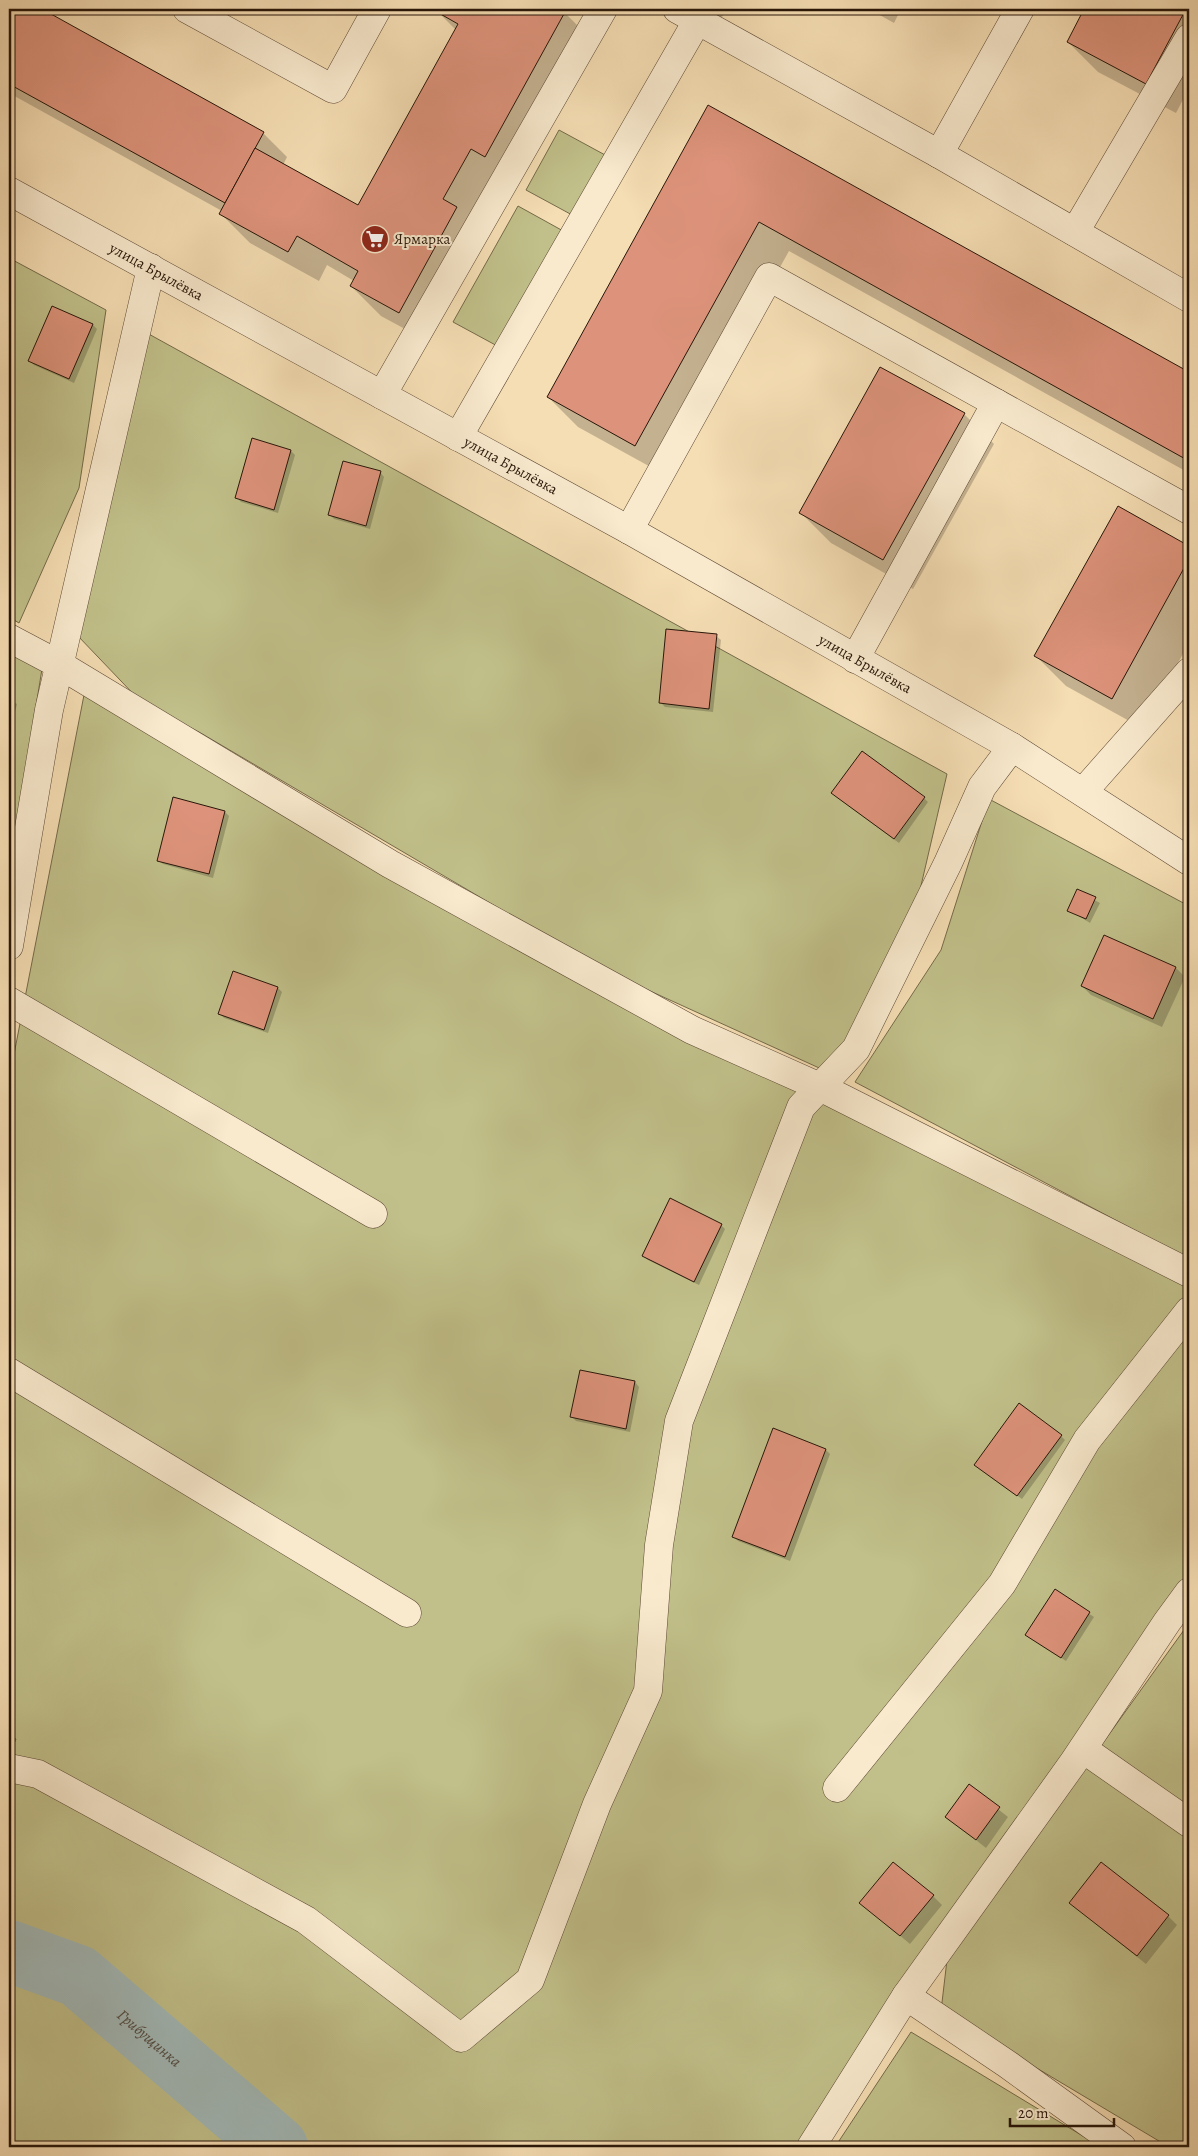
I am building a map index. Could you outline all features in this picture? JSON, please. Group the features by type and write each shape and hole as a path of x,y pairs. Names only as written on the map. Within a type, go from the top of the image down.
{"street":[{"path":"187,9 333,89 377,9"},
{"path":"382,395 603,9"},
{"path":"939,154 1020,9"},
{"path":"458,437 693,13 1189,298"},
{"path":"1075,232 1189,38"},
{"name":"улица Брылёвка","path":"9,190 629,530 1012,747 1189,861"},
{"path":"9,946 49,710 151,268"},
{"path":"629,530 769,277 1189,510"},
{"path":"855,659 996,403"},
{"path":"9,638 60,665 390,864 692,1030 820,1087 1189,1274"},
{"path":"1083,792 1189,672"},
{"path":"9,1768 38,1774 306,1920 461,2038 530,1980 597,1804 648,1691 659,1545 679,1421 802,1107 856,1049 948,863 982,787 1012,747"},
{"path":"9,1001 373,1214"},
{"path":"837,1788 1002,1584 1087,1440 1189,1311"},
{"path":"9,1372 408,1613"},
{"path":"811,2147 906,1996 1083,1749 1189,1592"},
{"path":"1083,1749 1189,1823"},
{"path":"906,1996 1007,2064 1122,2147"}],"shaded area":[{"path":"559,130 607,156 574,216 526,190"},
{"path":"518,206 565,232 501,348 453,322"},
{"path":"9,258 106,310 79,488 19,623 9,617"},
{"path":"136,327 947,774 913,920 828,1072 604,970 199,732 143,704 77,635"},
{"path":"9,651 42,669 9,872"},
{"path":"84,695 844,1108 1189,1287 1189,1587 897,1991 797,2147 9,2147 9,1755 16,1739 9,1735 9,1080"},
{"path":"989,799 1189,906 1189,1259 855,1082 941,950"},
{"path":"1189,1623 1189,2147 1169,2147 941,2011 947,1960"},
{"path":"911,2032 1101,2147 835,2147"}],"building":[{"path":"9,9 42,9 264,132 225,203 9,84"},
{"path":"439,9 560,9 565,12 485,157 471,149 443,199 457,207 399,313 350,286 358,271 297,236 288,252 219,214 255,148 358,205 458,24 437,12"},
{"path":"1084,9 1186,9 1146,84 1067,42"},
{"path":"708,105 1189,372 1189,461 759,222 635,446 547,397"},
{"path":"52,306 93,324 69,379 28,361"},
{"path":"880,367 965,413 883,560 799,513"},
{"path":"252,438 291,450 274,510 235,498"},
{"path":"343,461 381,471 366,526 328,515"},
{"path":"1118,506 1189,546 1189,559 1112,699 1034,656"},
{"path":"666,629 717,634 709,709 659,703"},
{"path":"862,751 925,797 894,839 831,793"},
{"path":"173,797 225,811 209,874 157,861"},
{"path":"1077,889 1096,897 1086,919 1067,911"},
{"path":"1104,935 1176,967 1153,1019 1081,986"},
{"path":"233,971 278,987 264,1030 218,1014"},
{"path":"670,1198 722,1224 694,1282 642,1256"},
{"path":"580,1370 635,1381 626,1429 570,1417"},
{"path":"1019,1403 1062,1435 1017,1496 974,1465"},
{"path":"773,1428 826,1449 785,1557 732,1537"},
{"path":"1055,1589 1090,1612 1061,1658 1025,1635"},
{"path":"969,1784 1000,1807 976,1840 945,1817"},
{"path":"893,1862 934,1895 900,1936 859,1903"},
{"path":"1101,1862 1169,1915 1137,1956 1069,1903"}],"waterway":[{"name":"Грибущинка","path":"9,1951 78,1976 277,2147"}],"place":[{"name":"Ярмарка","path":"375,239"}]}
